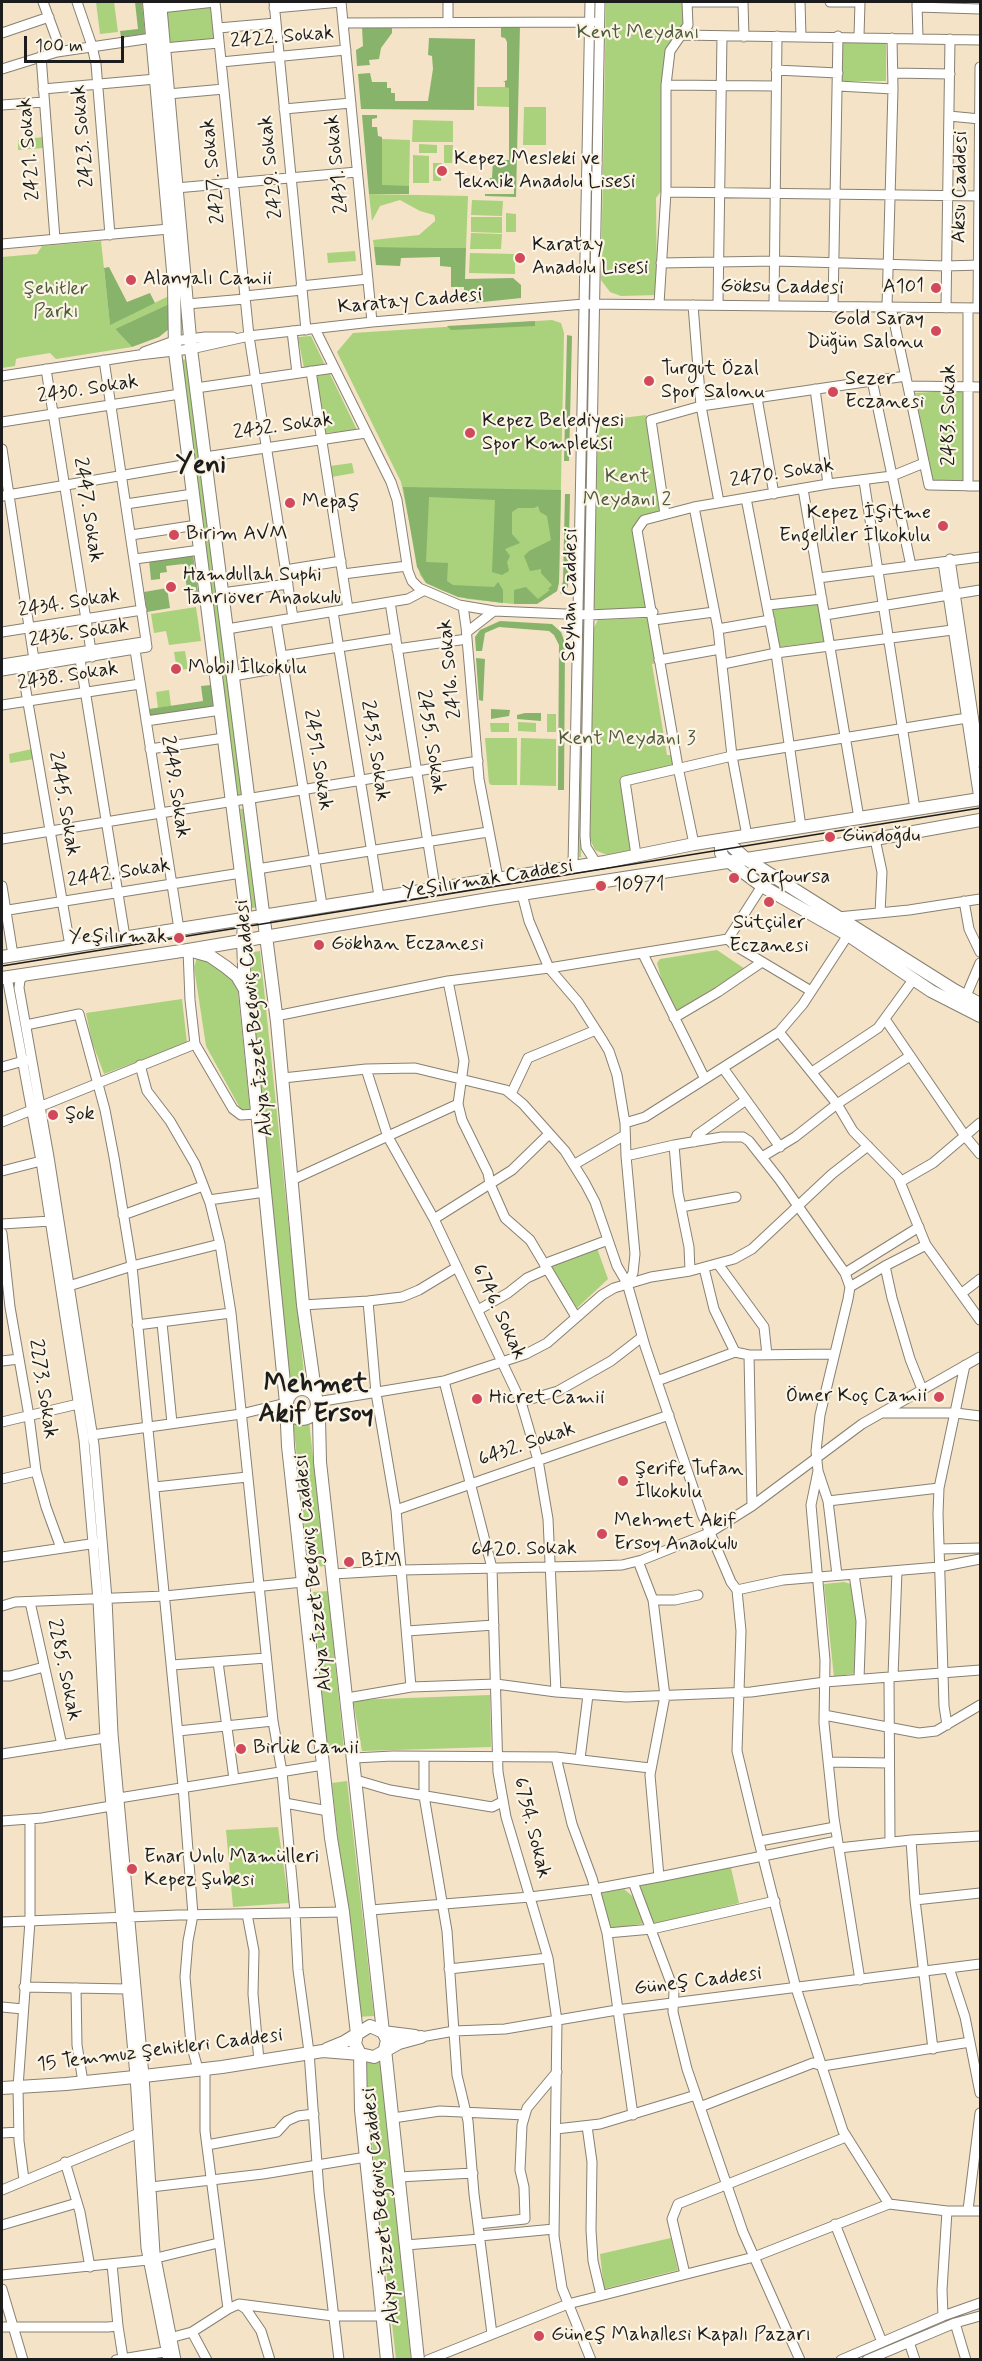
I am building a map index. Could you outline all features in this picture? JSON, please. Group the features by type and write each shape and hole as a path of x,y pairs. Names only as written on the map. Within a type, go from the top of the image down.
{"main road":[{"name":"Aliya İzzet Begoviç Caddesi","path":"149,2 175,296 174,346 241,873 245,917 243,940 245,991 286,1403 288,1446 328,1811 343,1912 357,2034"},
{"name":"Aliya İzzet Begoviç Caddesi","path":"160,5 190,344 276,1016 303,1305 317,1402 321,1462 383,2032"},
{"name":"Yeşilırmak Caddesi","path":"5,956 596,863 694,844 980,799"},
{"name":"Yeşilırmak Caddesi","path":"3,978 746,860 981,820"},
{"path":"981,1004 746,860 725,840 720,846 721,853 727,862 762,886 848,936 913,980 981,1016"},
{"path":"188,950 210,956 226,967 237,976 245,991"},
{"path":"303,1388 312,1393 317,1402 312,1415 302,1419 289,1413 286,1403 290,1394 303,1388"},
{"path":"323,2051 370,2026 383,2032 421,2037"},
{"path":"383,2032 387,2040 385,2049"},
{"path":"357,2034 355,2044 360,2054"},
{"path":"323,2051 374,2057 385,2049 421,2037"},
{"name":"Aliya İzzet Begoviç Caddesi","path":"385,2049 418,2360"},
{"name":"15 Temmuz Şehitleri Caddesi","path":"2,2088 202,2069 323,2051"},
{"name":"Aliya İzzet Begoviç Caddesi","path":"360,2054 361,2110 387,2360"}],"street":[{"path":"43,2 61,51"},
{"name":"2423. Sokak","path":"77,2 92,46 110,235"},
{"path":"160,5 215,2"},
{"name":"2427. Sokak","path":"215,2 245,297 244,337"},
{"path":"274,5 341,2"},
{"name":"2431. Sokak","path":"341,2 372,322"},
{"path":"448,2 448,22"},
{"name":"Seyhan Caddesi","path":"590,2 594,22 594,304 585,836 586,847 596,863"},
{"name":"Seyhan Caddesi","path":"573,866 584,304 594,22 600,2"},
{"path":"659,304 666,192 666,85 670,51 688,26 687,2 743,2 744,37"},
{"path":"800,2 801,36"},
{"path":"830,2 860,2 859,36"},
{"path":"918,38 917,4 981,9"},
{"name":"2429. Sokak","path":"274,5 302,288 310,329"},
{"path":"2,33 49,17"},
{"path":"218,28 276,22"},
{"path":"343,23 594,22"},
{"path":"681,35 859,36 981,40"},
{"path":"718,304 722,36"},
{"path":"774,305 777,36"},
{"path":"833,307 838,36"},
{"path":"2,67 61,51 152,38"},
{"path":"892,38 889,307 909,386 929,485 981,486"},
{"path":"946,308 950,39"},
{"name":"2422. Sokak","path":"164,48 219,43"},
{"name":"2422. Sokak","path":"221,62 346,50"},
{"name":"2421. Sokak","path":"41,56 55,239"},
{"name":"Aksu Caddesi","path":"979,308 981,67"},
{"path":"776,70 838,73"},
{"path":"893,73 950,74"},
{"path":"43,88 156,79"},
{"path":"666,85 776,86"},
{"path":"838,86 893,89"},
{"path":"168,94 224,89"},
{"path":"2,105 45,102"},
{"path":"284,109 351,103"},
{"path":"949,116 980,119"},
{"path":"176,188 357,172"},
{"path":"666,192 980,196"},
{"path":"2,244 169,229"},
{"path":"661,263 775,261 980,265"},
{"path":"187,304 368,279"},
{"name":"Göksu Caddesi","path":"584,304 979,308"},
{"name":"Karatay Caddesi","path":"2,376 139,354 174,346 292,331 584,304"},
{"path":"693,305 701,406 719,502"},
{"name":"2483. Sokak","path":"968,308 968,486"},
{"path":"227,629 412,598 423,591 412,581 407,566 397,501 390,482 334,368 310,329"},
{"path":"292,331 297,373"},
{"path":"244,337 255,379 293,618"},
{"path":"104,360 145,641"},
{"path":"196,388 334,368"},
{"name":"2447. Sokak","path":"46,369 91,653"},
{"path":"311,371 348,609"},
{"path":"665,514 651,420 701,406 906,376"},
{"path":"872,380 911,566"},
{"path":"909,386 981,387"},
{"path":"815,389 828,484"},
{"name":"2430. Sokak","path":"2,422 180,394"},
{"path":"757,398 774,494"},
{"name":"2432. Sokak","path":"205,457 366,433"},
{"path":"2,449 5,496 34,662"},
{"path":"5,496 189,464"},
{"name":"2470. Sokak","path":"653,616 637,530 644,520 719,502 892,476 924,464"},
{"path":"864,481 915,809"},
{"path":"803,489 859,818"},
{"path":"126,504 193,494"},
{"path":"746,498 768,605 801,827"},
{"path":"694,507 718,629 732,756 747,836"},
{"path":"131,535 197,525"},
{"path":"135,560 200,550"},
{"path":"818,578 981,557"},
{"path":"285,570 341,561"},
{"path":"946,561 981,762"},
{"path":"343,574 407,566"},
{"path":"222,594 288,584"},
{"path":"825,615 981,590"},
{"name":"2416. Sokak","path":"423,591 463,606 478,761 488,832 498,878"},
{"path":"768,605 822,598"},
{"name":"2455. Sokak","path":"390,602 435,887"},
{"path":"463,606 494,611 589,615 653,616 714,612"},
{"name":"2434. Sokak","path":"2,632 142,610"},
{"path":"397,649 467,636 494,611"},
{"name":"2453. Sokak","path":"333,612 379,896"},
{"path":"653,616 678,767 694,844"},
{"path":"718,629 770,620"},
{"name":"2451. Sokak","path":"276,621 322,905"},
{"path":"723,664 776,653 957,630"},
{"path":"282,656 396,638"},
{"name":"2436. Sokak","path":"2,664 34,662 80,659 91,653 146,648 145,641 34,662 22,668 2,671"},
{"path":"659,660 720,649"},
{"name":"2449. Sokak","path":"135,650 179,929"},
{"path":"80,659 125,937"},
{"path":"233,676 284,667"},
{"name":"2445. Sokak","path":"22,668 70,946"},
{"name":"2438. Sokak","path":"2,705 140,684"},
{"path":"146,721 220,710"},
{"path":"636,855 626,781 732,756 972,717"},
{"path":"972,717 980,799"},
{"path":"150,749 224,738"},
{"path":"2,838 478,761"},
{"path":"257,869 488,832"},
{"path":"875,839 882,872 880,913"},
{"name":"2442. Sokak","path":"4,911 241,873"},
{"path":"2,886 5,956"},
{"path":"728,939 762,886"},
{"path":"522,894 537,941 549,968 578,1002 609,1051 616,1069 625,1123 635,1254 633,1273 627,1283"},
{"path":"838,917 981,898"},
{"path":"964,901 969,929 981,952"},
{"path":"625,1123 645,1117 779,1032 794,1017 848,936"},
{"path":"276,1016 448,981 643,954 728,939 812,991"},
{"path":"188,950 195,1044 233,1109 241,1115 256,1114"},
{"path":"643,954 705,1079"},
{"path":"674,1018 762,962"},
{"path":"966,996 981,963"},
{"path":"25,974 20,980 19,988 26,1025 28,1060 69,1286 92,1435 97,1543"},
{"path":"3,978 28,1060"},
{"path":"812,1072 878,1028 913,980"},
{"path":"448,981 464,1061 458,1104 462,1120 488,1173 490,1184 505,1218 530,1240 576,1317"},
{"path":"26,1025 79,1014 105,1110 132,1266 172,1665 193,1915 185,1977 191,2044 202,2069 207,2145 228,2309"},
{"path":"885,1019 965,1136 981,1154"},
{"path":"511,1094 528,1058 596,1030"},
{"path":"779,1032 837,1104 853,1131 900,1182 926,1245 941,1269 981,1320"},
{"path":"2,1122 195,1044"},
{"path":"762,1158 837,1104 910,1056"},
{"path":"2,1068 28,1060"},
{"path":"140,1065 147,1091 170,1121 195,1164 209,1200 220,1244 231,1313 266,1658 273,1721 282,1772 298,1970 309,2052 319,2192 339,2360"},
{"path":"283,1078 366,1069 415,1068 506,1090 575,1164 595,1202 617,1266 627,1283 642,1337 710,1533 731,1582 737,1590 741,1631 737,1751 796,1988 846,2137 889,2204"},
{"path":"723,1068 780,1147"},
{"name":"6746. Sokak","path":"366,1069 388,1137 434,1219 521,1402 538,1460 548,1519 556,1692"},
{"path":"694,1142 697,1135 746,1100"},
{"path":"292,1180 458,1104"},
{"path":"36,1107 41,1161 84,1440 97,1543 119,1798 127,1989 140,2076 139,2133 152,2259 171,2355 120,2359 112,2264"},
{"path":"900,1182 933,1163 981,1123"},
{"path":"434,1219 512,1170 549,1134"},
{"path":"575,1164 625,1135"},
{"path":"626,1156 722,1137 743,1137 749,1141 799,1207 845,1273 850,1287 817,1433 816,1457 828,1501 837,1575"},
{"path":"674,1145 681,1207 689,1247 690,1271"},
{"path":"317,1402 444,1381 501,1362 547,1343 602,1295 627,1283 651,1276 704,1268 734,1259 752,1249 832,1174 868,1146"},
{"path":"2,1171 41,1161"},
{"path":"123,1215 203,1186"},
{"path":"209,1200 264,1192"},
{"path":"681,1207 736,1197"},
{"path":"2,1224 51,1221"},
{"path":"845,1273 919,1227"},
{"name":"2273. Sokak","path":"2,1233 5,1288 29,1416 36,1471 61,1548"},
{"path":"478,1310 508,1293 545,1267 608,1240"},
{"path":"69,1286 132,1266 220,1244"},
{"path":"850,1287 926,1245"},
{"path":"718,1264 764,1327 767,1355"},
{"path":"885,1266 901,1329 922,1389"},
{"path":"303,1305 402,1297 457,1268"},
{"path":"704,1268 714,1309 735,1352"},
{"path":"962,1293 981,1279"},
{"path":"368,1301 376,1393 396,1510 411,1687"},
{"path":"137,1325 231,1313"},
{"path":"162,1323 172,1423"},
{"path":"521,1402 558,1391 611,1360 642,1337"},
{"path":"657,1381 735,1352 749,1355 834,1354"},
{"path":"749,1355 752,1506"},
{"name":"6420. Sokak","path":"333,1574 402,1570 622,1565 638,1561 710,1533 752,1506 862,1424 981,1357"},
{"path":"2,1360 19,1359"},
{"path":"947,1725 944,1706 939,1567 939,1488 965,1365"},
{"name":"6754. Sokak","path":"444,1381 492,1568 497,1756 502,1802 548,1958 557,2021 554,2229 562,2288 591,2360"},
{"path":"92,1435 241,1414 286,1403"},
{"path":"2,1422 78,1404"},
{"path":"884,1413 956,1413 981,1416"},
{"name":"6432. Sokak","path":"396,1510 669,1415"},
{"path":"2,1479 36,1471"},
{"path":"818,1471 811,1505 825,1660 824,1715 835,1827 860,1980"},
{"path":"155,1487 247,1477"},
{"path":"828,1501 939,1488"},
{"path":"2,1557 97,1543"},
{"path":"939,1549 981,1548"},
{"path":"737,1590 783,1580 939,1567 981,1559"},
{"path":"638,1561 653,1600 665,1696 650,1768 659,1877"},
{"path":"890,1842 889,1729 897,1571"},
{"path":"854,1574 861,1621 859,1679"},
{"path":"2,1606 15,1602 165,1596 303,1582"},
{"path":"653,1600 675,1600 698,1595"},
{"path":"103,1600 105,1738 151,2187 152,2259"},
{"name":"2285. Sokak","path":"30,1602 62,1745"},
{"path":"407,1631 494,1625"},
{"path":"172,1665 266,1658"},
{"path":"218,1662 234,1779"},
{"path":"2,1676 10,1677 44,1667"},
{"path":"347,1698 411,1687 496,1684 556,1692 626,1697 739,1693 825,1682 981,1670"},
{"path":"580,1759 588,1695"},
{"path":"824,1715 919,1733 936,1731 981,1705"},
{"path":"178,1731 273,1721"},
{"path":"2,1754 105,1738"},
{"path":"424,1757 424,1796 447,1931 457,2075 466,2112 492,2334"},
{"path":"354,1758 556,1757 650,1768"},
{"path":"556,1757 573,1824 608,1933 633,2115"},
{"path":"828,1762 889,1763"},
{"path":"2,1821 30,1819 111,1806 119,1798 183,1786 323,1766"},
{"path":"356,1780 390,1790 492,1808 502,1802"},
{"path":"285,1803 328,1811"},
{"path":"24,2180 18,2132 18,2087 30,1921 30,1819"},
{"path":"760,1841 835,1827"},
{"path":"371,1911 594,1889 763,1854 838,1844 981,1836"},
{"path":"911,1840 915,1900 933,2049"},
{"path":"633,1882 674,1991 675,2024 696,2095 743,2232 800,2360"},
{"path":"915,1900 981,1893"},
{"path":"608,1933 652,1929 775,1901"},
{"path":"2,1922 343,1912"},
{"path":"247,1914 254,1951 252,1994 259,2061"},
{"path":"449,1969 548,1958"},
{"name":"Güneş Caddesi","path":"421,2037 454,2031 505,2030 673,2002 981,1964"},
{"path":"949,1968 970,2042 981,2093"},
{"path":"24,1987 127,1989"},
{"path":"76,1988 76,2044 83,2082"},
{"path":"2,2007 23,2009"},
{"path":"700,2107 813,2063 823,2066 970,2042"},
{"path":"478,2224 525,2219 524,2187 520,2170 522,2125 527,2108 556,2072"},
{"path":"556,2129 600,2124 696,2095"},
{"path":"393,2118 440,2111 525,2115"},
{"path":"207,2145 276,2132 287,2121 298,2116 314,2114"},
{"path":"968,2210 981,2114"},
{"path":"587,2126 592,2162 593,2261 601,2295"},
{"path":"2,2133 18,2132"},
{"path":"2,2190 139,2133"},
{"path":"685,2274 673,2223 674,2211 678,2204 846,2137"},
{"path":"151,2187 366,2157"},
{"path":"65,2162 77,2203 90,2267"},
{"path":"399,2177 473,2173"},
{"path":"2,2225 77,2203"},
{"path":"428,2360 568,2304 754,2257 889,2204 948,2211 981,2211"},
{"path":"943,2316 942,2290 948,2211"},
{"path":"835,2224 882,2342"},
{"path":"406,2245 554,2229"},
{"path":"2,2275 152,2259 218,2243"},
{"path":"2,2289 7,2327 23,2360"},
{"path":"841,2360 943,2316 981,2303"},
{"path":"168,2339 192,2332 239,2304 333,2316 383,2316"},
{"path":"239,2304 246,2309 261,2331 270,2360"},
{"path":"867,2360 955,2323 981,2316"},
{"path":"955,2323 963,2359"},
{"path":"7,2327 108,2328 117,2325"},
{"path":"192,2332 207,2360"},
{"path":"909,2342 915,2360"}],"green space":[{"path":"96,2 114,2 118,32 100,34"},
{"path":"135,2 142,2 145,34 121,37 120,31 138,29"},
{"name":"Kent Meydanı","path":"606,2 685,2 685,26 666,50 662,190 656,198 657,295 621,296 610,292 601,280"},
{"path":"214,4 217,41 169,45 166,9"},
{"path":"501,26 520,26 516,197 485,196 485,194 514,194 514,182 506,181 506,186 485,186 485,178 492,178 493,160 509,160 509,88 505,87 505,82 503,82 507,80 507,42 501,37"},
{"path":"593,26 595,26 591,287 589,287"},
{"path":"362,27 392,27 392,33 381,48 379,59 369,60 370,65 357,66 356,50 363,46"},
{"path":"429,38 475,39 474,110 361,109 358,74 370,73 372,82 387,82 387,88 391,88 391,93 395,93 395,101 428,101 433,69 432,56 428,55"},
{"path":"842,42 886,43 886,81 842,81"},
{"path":"477,87 509,87 509,107 477,106"},
{"path":"524,107 546,107 546,145 523,145"},
{"path":"362,115 377,115 377,118 372,119 372,127 377,127 378,136 382,137 382,185 409,186 409,194 369,194"},
{"path":"413,120 453,121 453,142 412,142"},
{"path":"43,137 44,148 18,150 18,140"},
{"path":"382,139 410,140 409,186 381,186"},
{"path":"419,144 437,145 437,153 419,153"},
{"path":"444,145 453,145 452,163 444,163"},
{"path":"413,155 429,156 429,183 413,183"},
{"path":"433,163 442,163 441,181 433,181"},
{"path":"369,194 468,196 466,248 374,247 373,240 419,235 435,221 435,218 434,215 420,211 400,200 380,206 372,221"},
{"path":"472,200 503,201 502,216 471,215"},
{"path":"506,213 516,214 516,232 506,232"},
{"path":"471,217 502,217 502,233 471,232"},
{"path":"471,233 502,234 501,249 470,249"},
{"name":"Şehitler Parkı","path":"101,241 110,324 169,296 169,304 115,329 132,347 56,359 50,353 19,358 16,359 15,366 2,368 2,257 37,254 42,246"},
{"path":"374,247 466,248 465,279 513,278 521,285 521,298 464,304 464,287 451,287 451,267 440,266 440,257 401,258 400,266 376,265"},
{"path":"355,251 356,261 328,263 327,253"},
{"path":"470,253 515,254 515,274 469,273"},
{"path":"109,267 127,302 150,293 155,303 110,325 104,268"},
{"path":"169,304 169,329 159,337 132,347 115,329"},
{"path":"588,313 590,313 585,611 583,611"},
{"name":"Kepez Belediyesi Spor Kompleksi","path":"552,320 561,323 564,333 557,591 540,602 514,604 467,599 443,591 426,583 420,575 401,482 337,352 353,333"},
{"path":"535,321 535,326 451,330 447,326"},
{"path":"567,335 572,336 569,461 564,461"},
{"path":"311,336 325,365 304,368 298,337"},
{"path":"188,359 244,794 237,795 181,360"},
{"path":"329,372 357,430 325,433 316,374"},
{"path":"965,390 964,482 932,481 915,393"},
{"name":"Kent Meydanı 2","path":"646,415 662,512 642,517 636,524 647,606 645,609 597,611 594,607 598,421"},
{"path":"352,463 354,473 332,477 330,466"},
{"path":"403,487 561,490 557,591 537,604 514,604 514,590 526,587 538,599 550,590 548,589 552,585 541,573 541,569 530,571 524,556 551,540 547,516 540,512 538,506 518,508 512,512 512,534 520,543 505,549 510,556 507,562 509,571 502,575 492,572 495,500 429,497 426,562 448,563 447,581 453,585 494,587 498,582 503,590 503,603 458,597 426,583 417,567"},
{"path":"565,494 570,494 568,587 562,594 560,593 563,581"},
{"path":"193,554 199,600 189,601 183,564 166,566 167,572 160,573 160,579 151,580 149,560"},
{"path":"167,588 170,608 147,612 144,592"},
{"path":"819,602 826,641 779,647 772,609"},
{"path":"196,607 201,641 169,645 166,631 154,633 151,614"},
{"name":"Kent Meydanı 3","path":"647,618 650,622 657,663 652,664 667,755 671,755 673,768 625,776 623,780 633,851 607,855 595,850 590,839 593,629 598,620"},
{"path":"500,621 552,624 561,632 565,643 564,790 558,790 559,645 549,631 499,627 485,633 482,651 476,651 475,637 480,630"},
{"path":"583,625 585,625 581,857 579,857"},
{"path":"185,651 188,669 177,670 174,652"},
{"path":"476,658 485,659 483,701 479,700"},
{"path":"211,685 214,707 150,716 149,709 203,701 201,686"},
{"path":"169,690 171,706 158,708 156,692"},
{"path":"491,709 510,710 509,716 491,719"},
{"path":"541,713 541,721 517,719 517,715"},
{"path":"547,714 556,714 556,732 547,732"},
{"path":"518,722 536,723 536,732 518,731"},
{"path":"490,723 509,723 509,732 491,732"},
{"path":"485,738 517,738 517,785 491,785 489,783"},
{"path":"521,738 556,739 556,786 520,785"},
{"path":"32,749 34,759 10,763 9,754"},
{"path":"246,808 259,907 252,908 240,809"},
{"path":"717,950 745,969 678,1010 674,1009 665,992 657,963 660,959"},
{"path":"260,951 306,1392 291,1395 247,953"},
{"path":"197,958 219,966 237,983 250,1111 241,1110 206,1046 194,967"},
{"path":"182,999 187,1043 104,1074 92,1042 86,1013"},
{"path":"597,1248 608,1279 577,1308 550,1266"},
{"path":"293,1421 309,1421 325,1566 309,1568"},
{"path":"844,1582 851,1584 857,1619 856,1673 834,1677 824,1584"},
{"path":"328,1591 344,1749 327,1752 313,1592"},
{"path":"490,1695 491,1747 362,1751 353,1700"},
{"path":"347,1781 374,2016 357,2017 332,1783"},
{"path":"278,1827 289,1903 233,1907 226,1830"},
{"path":"731,1868 739,1903 656,1924 652,1923 640,1886 642,1882"},
{"path":"624,1889 639,1902 645,1923 612,1929 600,1893"},
{"path":"380,2060 411,2359 396,2359 363,2063"},
{"path":"671,2238 678,2270 604,2289 600,2254"}],"tram line":[{"path":"2,966 980,808"}],"place":[{"name":"Kepez Mesleki ve Teknik Anadolu Lisesi","path":"442,171"},
{"name":"Karatay Anadolu Lisesi","path":"520,258"},
{"name":"Alanyalı Camii","path":"131,280"},
{"name":"A101","path":"936,288"},
{"name":"Gold Saray Düğün Salonu","path":"936,331"},
{"name":"Turgut Özal Spor Salonu","path":"649,381"},
{"name":"Sezer Eczanesi","path":"833,392"},
{"name":"Kepez Belediyesi Spor Kompleksi","path":"470,433"},
{"name":"Mepaş","path":"290,503"},
{"name":"Kepez İşitme Engelliler İlkokulu","path":"943,526"},
{"name":"Birim AVM","path":"174,535"},
{"name":"Hamdullah Suphi Tanrıöver Anaokulu","path":"171,587"},
{"name":"Mobil İlkokulu","path":"176,669"},
{"name":"Gündoğdu","path":"830,837"},
{"name":"Carfoursa","path":"734,878"},
{"name":"10971","path":"601,886"},
{"name":"Sütçüler Eczanesi","path":"769,902"},
{"name":"Yeşilırmak","path":"179,938"},
{"name":"Gökhan Eczanesi","path":"319,945"},
{"name":"Şok","path":"53,1115"},
{"name":"Ömer Koç Camii","path":"939,1397"},
{"name":"Hicret Camii","path":"477,1399"},
{"name":"Şerife Tufan İlkokulu","path":"623,1481"},
{"name":"Mehmet Akif Ersoy Anaokulu","path":"602,1534"},
{"name":"BİM","path":"349,1562"},
{"name":"Birlik Camii","path":"241,1749"},
{"name":"Enar Unlu Mamülleri Kepez Şubesi","path":"132,1869"},
{"name":"Güneş Mahallesi Kapalı Pazarı","path":"539,2336"}],"district":[{"name":"Yeni","path":"201,467"},
{"name":"Mehmet Akif Ersoy","path":"316,1401"}]}
